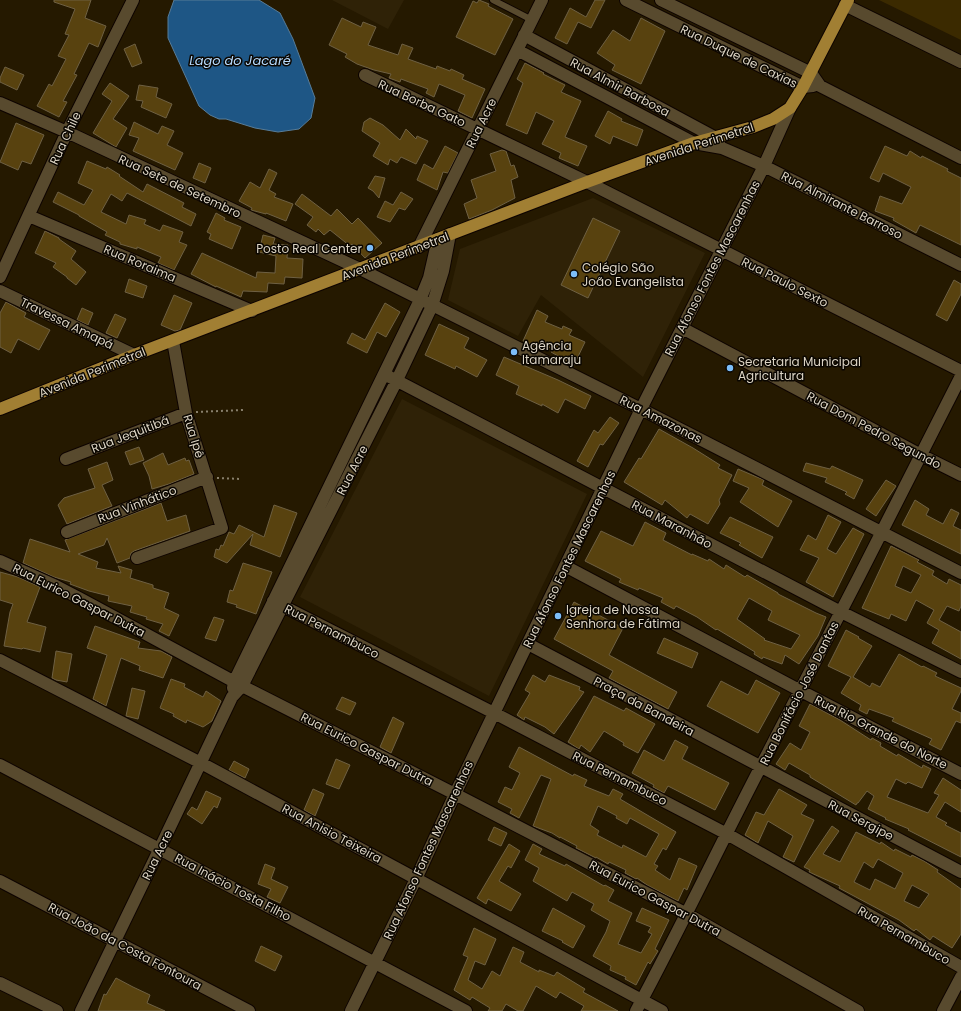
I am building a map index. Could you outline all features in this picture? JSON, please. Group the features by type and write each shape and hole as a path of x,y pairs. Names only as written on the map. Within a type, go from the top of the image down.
{"main road":[{"path":"790,108 811,73 847,3"},
{"name":"Avenida Perimetral","path":"0,409 134,355 587,182 694,143 719,143 774,119 790,108"}],"street":[{"name":"Rua Chile","path":"0,277 67,132 133,0"},
{"name":"Rua Acre","path":"419,247 542,0"},
{"name":"Rua Duque de Caxias","path":"626,0 803,87 820,86"},
{"name":"Rua Duque de Caxias","path":"661,0 811,73 820,86"},
{"path":"847,3 961,62"},
{"path":"681,27 688,14"},
{"name":"Rua Almir Barbosa","path":"524,36 719,143"},
{"name":"Rua Almir Barbosa","path":"517,50 694,143"},
{"name":"Rua Borba Gato","path":"365,75 587,182"},
{"path":"820,86 961,158"},
{"name":"Rua Sete de Setembro","path":"0,103 67,132 360,269"},
{"name":"Rua Afonso Fontes Mascarenhas","path":"351,1011 416,879 455,794 641,409 764,166 790,108"},
{"name":"Rua Almirante Barroso","path":"719,143 961,265"},
{"name":"Rua Paulo Sexto","path":"587,182 961,371"},
{"name":"Rua Roraima","path":"29,216 252,311"},
{"name":"Rua Acre","path":"81,1011 278,604 397,380 432,306 443,271 450,234"},
{"name":"Rua Acre","path":"278,604 384,374 420,300 429,278 438,239"},
{"name":"Rua Amazonas","path":"360,269 641,409 961,573"},
{"name":"Travessa Amapá","path":"0,291 134,355"},
{"name":"Rua Dom Pedro Segundo","path":"682,328 961,475"},
{"name":"Rua Ipê","path":"137,558 222,528 186,413 173,341"},
{"name":"Rua Maranhão","path":"384,374 841,612 961,672"},
{"name":"Rua Bonifácio José Dantas","path":"639,1006 961,376"},
{"name":"Rua Jequitibá","path":"66,459 186,413"},
{"name":"Rua Vinhático","path":"67,532 207,477"},
{"name":"Rua Eurico Gaspar Dutra","path":"0,561 69,592 238,684 687,914 858,1011"},
{"path":"565,566 801,691"},
{"name":"Rua Pernambuco","path":"278,604 494,713 727,834 961,967"},
{"name":"Praça da Bandeira","path":"528,644 761,767"},
{"name":"Rua Anisio Teixeira","path":"0,660 201,763 416,879 639,1006 662,1011"},
{"name":"Rua Rio Grande do Norte","path":"801,691 961,774"},
{"name":"Rua Inácio Tosta Filho","path":"0,765 160,848 466,1011"},
{"name":"Rua Sergipe","path":"761,767 961,872"},
{"name":"Rua João da Costa Fontoura","path":"0,881 250,1011"},
{"path":"943,1011 961,976"},
{"path":"0,983 57,1011"}],"lane":[{"path":"493,0 532,20"}],"path":[{"path":"186,413 243,410"},
{"path":"207,477 242,478"}],"shaded area":[{"path":"332,0 404,0 388,29"},
{"path":"879,0 961,0 961,40"},
{"name":"Colégio São João Evangelista","path":"593,198 705,253 643,377 541,295 518,336 448,300 460,249"},
{"path":"402,399 587,494 489,696 300,597"}],"water":[{"name":"Lago do Jacaré","path":"174,0 259,0 280,13 293,39 315,98 311,118 299,129 278,132 255,128 226,119 219,119 210,115 199,106 168,38 168,17"}],"building":[{"path":"54,0 91,0 85,18 106,26 98,47 89,43 74,74 77,75 63,101 67,102 59,117 37,106 49,84 52,86 66,59 58,56 69,35 65,34 75,9 54,2"},
{"path":"479,0 489,4 488,6 513,19 495,55 456,37 473,1 477,3"},
{"path":"595,0 605,0 591,28 578,22 567,44 555,38 570,8 586,17"},
{"path":"342,18 361,27 363,22 376,27 368,45 398,55 402,44 413,48 408,59 436,69 437,66 450,71 451,69 464,75 462,79 485,89 472,118 458,111 465,95 439,84 434,97 426,93 428,89 401,79 400,82 389,78 391,74 357,64 345,57 347,54 329,45"},
{"path":"641,18 665,31 641,84 612,70 615,65 597,53 613,30 630,41"},
{"path":"135,44 142,63 132,67 124,49"},
{"path":"525,63 565,85 561,92 581,101 565,137 587,146 578,166 559,158 561,153 542,144 554,121 536,112 527,134 506,125 523,83 517,79"},
{"path":"5,67 24,75 17,90 0,82 0,78"},
{"path":"110,83 129,96 113,119 127,128 116,147 93,133 112,101 102,94"},
{"path":"139,85 158,88 156,97 172,104 166,118 141,107 143,101 136,100"},
{"path":"608,111 622,119 621,121 643,130 637,146 613,136 610,144 595,136"},
{"path":"370,118 383,125 400,140 406,129 416,139 417,136 428,141 416,164 401,157 397,163 390,159 388,165 373,156 380,143 362,131 364,122"},
{"path":"134,122 158,134 162,126 174,131 167,145 183,153 175,170 133,151 139,138 129,135"},
{"path":"16,123 44,135 31,164 22,161 18,170 0,162"},
{"path":"445,146 458,153 448,173 443,172 437,190 417,180 424,164 433,169"},
{"path":"885,146 907,156 910,151 921,158 922,156 948,169 947,171 961,178 961,245 920,225 916,233 893,220 894,218 875,211 880,196 902,204 911,187 883,173 879,182 870,178"},
{"path":"502,150 506,151 511,166 514,165 518,177 511,180 515,198 492,210 469,219 464,204 477,198 471,180 496,171 490,154"},
{"path":"87,161 106,169 107,167 143,192 147,184 184,203 182,207 196,214 191,226 127,193 122,201 111,194 101,212 126,224 129,215 146,220 144,224 160,231 163,225 183,232 179,242 187,245 174,270 158,263 161,257 137,247 137,249 120,244 120,242 105,235 107,232 79,215 53,202 58,192 84,205 93,190 78,183"},
{"path":"199,163 211,168 205,183 193,178"},
{"path":"269,169 277,173 269,190 276,194 274,197 293,204 286,221 266,213 251,210 252,208 239,201 250,182 260,188"},
{"path":"375,176 385,178 379,198 368,188"},
{"path":"401,192 413,199 405,210 399,208 390,222 377,217 385,201 393,205"},
{"path":"302,194 331,216 337,209 352,224 358,218 382,243 365,258 352,244 350,246 330,230 324,235 318,229 316,232 307,225 313,217 295,204"},
{"path":"216,213 225,218 224,220 241,227 232,249 209,239 211,234 207,232"},
{"path":"593,218 620,231 588,298 561,285"},
{"path":"45,231 59,238 76,251 71,259 86,272 76,285 53,267 56,263 35,253"},
{"path":"263,235 275,238 273,244 288,245 287,258 303,259 302,278 285,277 284,284 268,283 267,292 243,291 241,297 216,287 191,274 202,253 256,278 257,272 275,273 276,256 259,252"},
{"path":"129,279 147,286 143,298 125,292"},
{"path":"954,280 961,284 961,294 947,321 936,315"},
{"path":"174,295 192,303 180,330 175,331 161,325"},
{"path":"6,302 26,313 24,317 50,330 39,350 18,339 11,353 0,347 0,313"},
{"path":"385,303 400,312 386,337 377,332 367,353 347,343 352,333 365,340"},
{"path":"82,308 93,313 88,325 77,320"},
{"path":"537,310 548,316 545,322 562,329 563,326 572,330 569,335 585,342 574,365 551,352 553,349 536,342 534,346 523,341"},
{"path":"115,314 126,319 117,338 106,333"},
{"path":"439,324 469,338 464,348 487,360 477,377 456,366 455,369 425,355"},
{"path":"504,357 591,396 585,409 565,399 558,413 542,404 542,406 516,394 519,386 496,375"},
{"path":"610,417 619,423 603,445 600,444 588,467 577,461 594,430 598,433"},
{"path":"659,429 720,465 718,468 732,475 719,500 720,504 708,524 690,514 687,518 665,500 662,505 624,482 639,458 641,459"},
{"path":"139,447 144,460 130,465 125,452"},
{"path":"163,453 168,465 185,458 186,461 189,460 194,474 152,489 149,476 143,463"},
{"path":"107,462 113,480 102,485 112,506 67,524 58,505 64,498 95,488 88,469"},
{"path":"806,463 830,469 832,466 863,480 854,499 845,494 847,492 825,482 827,478 803,471"},
{"path":"738,469 764,480 762,485 792,501 778,527 740,502 749,488 733,481"},
{"path":"886,480 896,486 876,516 866,509"},
{"path":"915,500 929,509 926,515 943,524 951,509 959,513 953,526 961,530 961,554 902,525"},
{"path":"161,503 167,521 186,515 190,531 134,551 131,553 130,558 117,563 107,538 104,545 78,554 98,562 96,568 121,573 118,566 132,570 130,578 153,585 153,588 169,593 164,608 179,615 169,636 159,631 163,624 130,612 132,606 108,601 109,596 70,584 71,582 54,577 23,563 30,539 70,552 65,540"},
{"path":"274,505 297,513 280,557 250,545 253,534 227,563 214,557 216,549 219,550 221,545 223,546 229,532 234,534 239,525 264,537"},
{"path":"828,515 841,522 827,549 836,554 853,528 864,534 833,597 806,582 819,558 800,550 808,535 816,540"},
{"path":"730,517 773,537 762,558 739,545 741,543 720,533"},
{"path":"645,522 666,533 663,540 692,555 708,561 709,559 724,569 726,565 745,577 747,575 778,594 826,617 818,636 799,664 785,655 782,664 763,657 762,659 754,654 755,652 717,629 716,630 697,617 676,606 674,609 661,602 663,598 619,582 621,579 585,561 601,531 633,546","holes":["749,598 772,611 768,620 800,635 791,649 764,640 765,639 737,619"]},
{"path":"891,546 919,560 917,562 934,571 932,575 947,584 949,579 961,585 961,606 959,611 947,606 939,620 961,632 961,659 932,643 939,630 927,623 934,610 916,600 906,621 891,614 889,619 862,608","holes":["903,566 921,575 911,593 895,586"]},
{"path":"243,563 272,572 256,614 227,602 230,590 233,591"},
{"path":"0,572 18,577 40,587 27,622 46,627 40,652 4,646 10,612 13,604 0,600"},
{"path":"574,602 623,628 609,655 677,692 668,709 609,678 613,671 554,639"},
{"path":"214,617 224,620 216,641 205,638"},
{"path":"95,626 140,642 138,648 161,651 172,657 163,678 139,670 140,666 121,658 106,706 93,699 107,655 87,648"},
{"path":"846,630 872,646 853,677 870,687 872,683 880,687 899,654 922,667 923,666 937,673 935,676 961,688 952,709 961,713 961,723 956,721 941,750 929,744 932,739 892,721 894,718 869,709 867,714 859,710 861,705 841,693 851,677 828,666"},
{"path":"664,638 698,653 692,668 657,653"},
{"path":"56,651 72,654 67,682 52,678"},
{"path":"533,675 545,682 549,675 580,687 579,690 584,692 554,734 545,727 525,717 524,720 517,715 530,693 525,690"},
{"path":"171,679 185,684 184,687 203,697 206,691 221,701 212,721 203,727 187,720 186,723 173,716 174,714 160,708"},
{"path":"756,680 780,693 758,733 707,706 721,681 748,695"},
{"path":"132,688 145,691 138,719 126,716"},
{"path":"594,696 624,711 626,708 655,724 638,753 623,745 624,743 604,731 590,752 581,745 579,749 568,742"},
{"path":"342,697 356,703 350,715 336,709"},
{"path":"810,704 840,720 871,740 872,738 881,743 880,746 897,756 898,754 922,768 923,765 931,769 922,788 908,782 906,784 896,779 887,797 928,813 939,795 934,793 943,778 961,790 961,812 945,802 936,817 947,823 945,825 961,833 961,857 868,809 874,796 867,791 856,805 789,763 785,770 776,764 790,743 801,750 810,732 799,726"},
{"path":"393,717 404,723 391,753 380,747"},
{"path":"675,740 688,747 682,759 729,783 715,810 668,786 664,793 653,787 654,785 632,773 644,750 664,761"},
{"path":"519,747 573,776 574,774 587,780 584,786 609,796 613,789 623,794 620,799 676,832 666,850 663,848 654,864 658,866 655,870 670,880 679,858 697,866 687,890 684,888 678,901 625,873 626,870 609,862 608,864 576,848 577,846 560,837 533,826 551,779 541,775 519,818 510,813 512,809 498,802 505,787 512,790 520,773 509,767","holes":["598,806 617,816 616,818 627,824 630,818 659,834 646,857 623,845 622,848 597,835 599,831 590,825"]},
{"path":"336,759 350,765 339,789 326,784"},
{"path":"234,761 249,769 245,778 229,770"},
{"path":"313,789 324,794 315,816 304,810"},
{"path":"779,789 807,805 801,814 814,820 794,862 783,857 793,836 768,821 758,843 745,835 756,812 764,815"},
{"path":"206,791 221,798 217,808 214,806 202,824 187,814 192,807 197,810"},
{"path":"832,826 839,831 823,854 840,862 856,832 880,844 881,842 894,851 895,849 911,857 912,855 938,870 937,872 961,889 961,934 952,948 933,936 930,940 916,929 914,931 899,920 839,888 840,886 809,872 810,870 804,867","holes":["878,859 903,873 895,889 875,879 870,890 854,882 864,862 873,868","912,885 929,894 919,908 904,901"]},
{"path":"494,827 507,833 501,846 488,840"},
{"path":"509,844 520,851 511,868 508,866 499,881 521,894 511,911 488,899 486,904 477,898"},
{"path":"533,844 542,849 539,854 565,866 566,864 604,886 605,885 614,890 608,901 632,913 618,944 641,953 652,934 648,932 651,927 636,921 642,908 669,920 655,949 658,951 650,964 648,962 636,985 625,979 626,977 610,970 611,966 593,956 606,932 610,921 591,910 594,904 572,892 567,901 533,881 539,868 525,860"},
{"path":"265,864 275,868 271,879 288,887 280,903 267,897 271,889 258,884"},
{"path":"553,908 585,926 573,948 562,942 563,941 542,931"},
{"path":"474,928 496,939 485,965 475,961 468,980 482,989 492,971 500,976 513,947 524,952 520,962 539,972 539,970 554,976 557,972 585,989 583,992 618,1011 581,1011 584,1006 560,992 556,998 536,986 523,1011 518,1011 506,1004 502,1011 488,1011 490,1008 472,997 470,1000 454,990 468,957 463,955"},
{"path":"261,946 282,956 275,971 255,961"},
{"path":"116,978 150,995 147,1003 165,1011 98,1011 104,994 106,995"}],"place":[{"name":"Posto Real Center","path":"370,248"},
{"name":"Colégio São João Evangelista","path":"574,274"},
{"name":"Agência Itamaraju","path":"514,352"},
{"name":"Secretaria Municipal Agricultura","path":"730,368"},
{"name":"Igreja de Nossa Senhora de Fátima","path":"558,616"}]}
